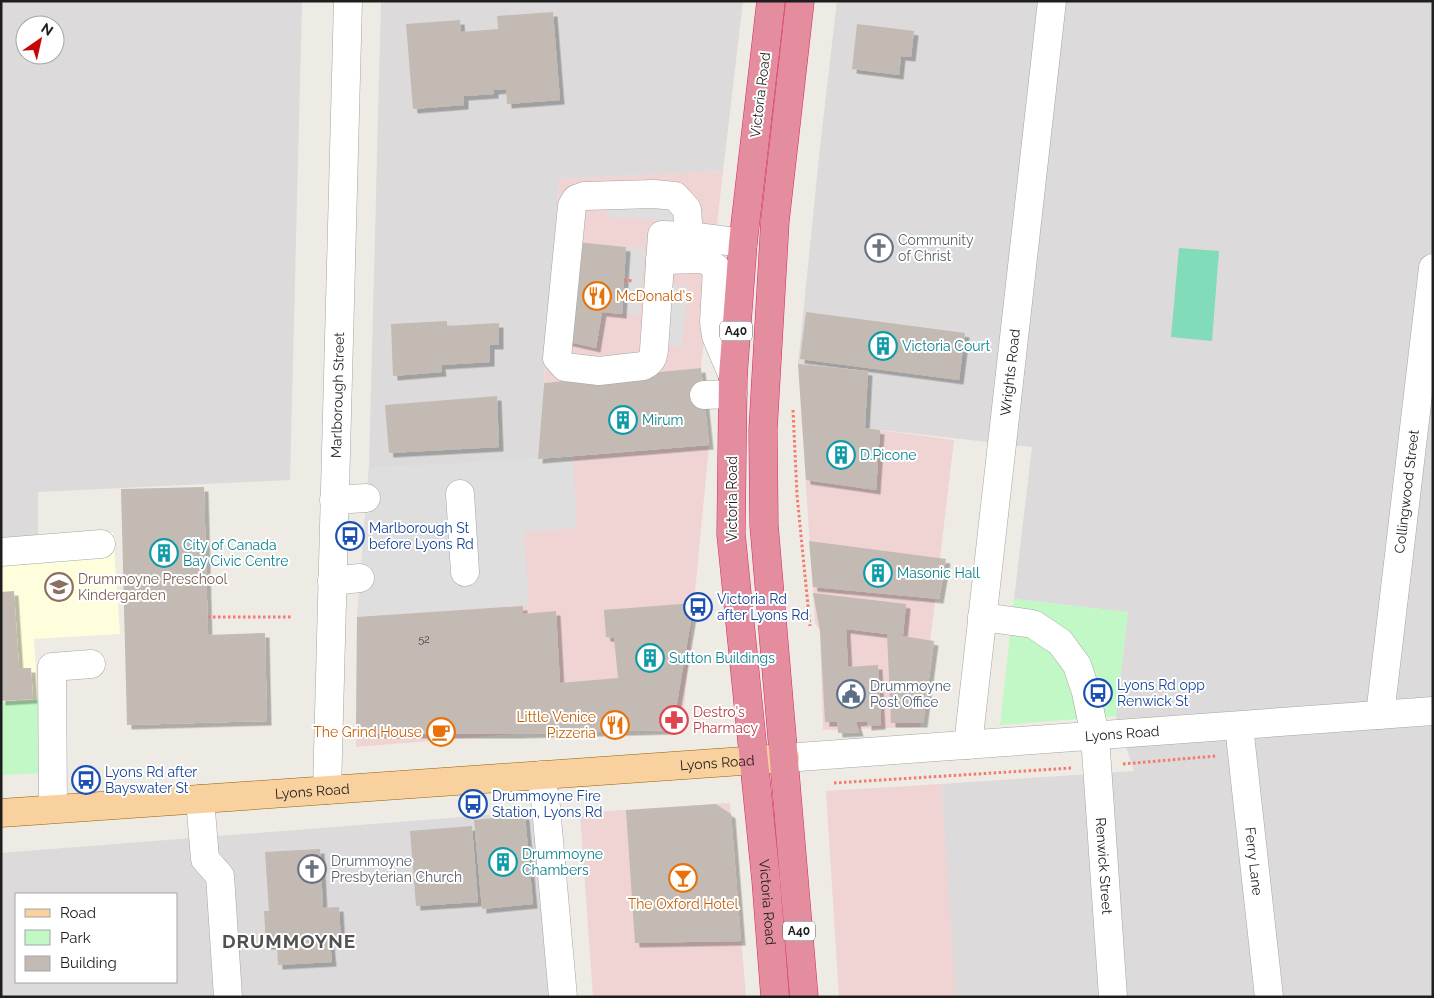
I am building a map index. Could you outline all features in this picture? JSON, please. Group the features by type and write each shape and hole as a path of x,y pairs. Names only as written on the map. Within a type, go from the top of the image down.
{"highway":[{"name":"Victoria Road","path":"771,1 744,243 733,385 731,534 754,760 775,997"},
{"name":"A40","path":"800,1 775,221 762,430 764,525 804,997"}],"main road":[{"name":"Lyons Road","path":"1,813 784,758"}],"street":[{"name":"Marlborough Street","path":"327,790 348,1"},
{"name":"Wrights Road","path":"968,745 1052,1"},
{"path":"661,248 653,358 643,366 599,370 565,368 557,358 572,206 576,198 654,194 675,196 687,209 689,236"},
{"path":"661,248 689,236 744,243"},
{"path":"661,248 705,259 717,269 714,322 716,336 733,385 704,395"},
{"name":"Collingwood Street","path":"1380,715 1433,268"},
{"path":"460,494 464,572"},
{"path":"334,500 366,498"},
{"path":"1,552 101,544"},
{"path":"332,580 360,578"},
{"name":"Renwick Street","path":"982,617 1032,624 1060,642 1077,665 1086,692 1095,736 1113,997"},
{"path":"53,809 52,668 91,664"},
{"name":"Lyons Road","path":"784,758 1433,711"},
{"name":"Ferry Lane","path":"1239,726 1269,997"},
{"path":"541,775 546,806 563,997"},
{"path":"200,799 205,859 220,876 228,997"}],"path":[{"path":"793,409 797,495 810,626"},
{"path":"208,618 292,617"}],"shaded area":[{"path":"1,1 302,1 290,480 38,492 38,538 1,540"},
{"path":"381,1 743,1 723,171 559,179 538,459 369,468"},
{"path":"837,1 1433,1 1433,997 955,997 941,784 1134,771 1116,716 1128,612 1014,599 1032,447 865,428 798,364"},
{"path":"723,171 701,368 544,383 559,179"},
{"path":"607,204 674,207 675,221 607,217"},
{"path":"626,247 645,248 639,315 622,314"},
{"path":"667,284 689,287 681,346 661,345"},
{"path":"798,364 868,371 865,428 954,440 920,727 823,730 820,631 815,623"},
{"path":"709,445 682,729 513,734 356,747 357,617 369,468 538,459"},
{"path":"573,456 577,528 524,532 529,605 357,617 369,468"},
{"name":"Drummoyne Preschool Kindergarden","path":"113,533 120,634 34,639 38,700 1,702 1,540"},
{"path":"941,784 956,997 839,997 826,791"},
{"path":"730,803 746,997 593,997 580,813"},
{"path":"539,811 549,997 1,997 1,853"}],"green space":[{"path":"1179,248 1219,251 1212,341 1171,337"},
{"path":"1014,599 1128,612 1116,716 1000,725"},
{"path":"38,700 43,773 1,775 1,702"}],"building":[{"path":"553,12 560,100 507,104 506,89 494,90 494,94 464,96 464,105 413,109 406,24 460,20 461,32 498,29 497,16"},
{"path":"857,24 914,31 911,57 901,56 899,75 852,69"},
{"name":"McDonald's","path":"576,242 626,247 622,314 602,312 596,348 565,341"},
{"name":"Victoria Court","path":"806,312 965,333 959,380 800,359"},
{"path":"447,321 447,326 499,323 499,345 490,345 490,362 441,365 442,372 393,376 391,324"},
{"path":"798,364 868,371 865,428 880,430 876,490 806,480"},
{"name":"Mirum","path":"701,368 709,445 538,459 544,383"},
{"path":"497,396 499,447 389,453 385,405"},
{"name":"City of Canada Bay Civic Centre","path":"204,487 208,635 265,633 267,721 127,725 121,489"},
{"name":"Masonic Hall","path":"809,541 946,559 939,599 813,587"},
{"path":"14,591 19,668 31,668 33,699 1,701 1,592"},
{"path":"813,593 906,604 903,635 890,634 934,641 923,723 891,723 887,634 846,629 848,667 878,665 881,725 867,726 867,721 856,722 859,732 838,733 837,722 825,722 820,631"},
{"path":"694,603 673,726 667,730 513,734 356,734 357,617 523,606 523,614 556,611 560,683 618,678 614,638 606,637 604,610"},
{"name":"The Oxford Hotel","path":"716,804 731,814 741,941 635,943 626,810"},
{"name":"Drummoyne Chambers","path":"525,815 533,904 482,909 474,820"},
{"path":"472,826 478,902 416,906 410,831"},
{"path":"320,849 323,908 339,907 341,942 330,942 332,962 278,965 277,945 266,945 264,911 269,911 265,852"}],"place":[{"name":"Community of Christ","path":"879,248"},
{"name":"McDonald's","path":"597,296"},
{"name":"Victoria Court","path":"883,346"},
{"name":"Mirum","path":"623,420"},
{"name":"D.Picone","path":"841,455"},
{"name":"Marlborough St before Lyons Rd","path":"350,536"},
{"name":"City of Canada Bay Civic Centre","path":"164,553"},
{"name":"Masonic Hall","path":"878,573"},
{"name":"Drummoyne Preschool Kindergarden","path":"59,587"},
{"name":"Victoria Rd after Lyons Rd","path":"698,607"},
{"name":"Sutton Buildings","path":"650,658"},
{"name":"Lyons Rd opp Renwick St","path":"1098,693"},
{"name":"Drummoyne Post Office","path":"851,694"},
{"name":"Destro's Pharmacy","path":"674,720"},
{"name":"Little Venice Pizzeria","path":"615,725"},
{"name":"The Grind House","path":"441,732"},
{"name":"Lyons Rd after Bayswater St","path":"86,780"},
{"name":"Drummoyne Fire Station, Lyons Rd","path":"473,804"},
{"name":"Drummoyne Chambers","path":"503,862"},
{"name":"Drummoyne Presbyterian Church","path":"312,869"},
{"name":"The Oxford Hotel","path":"683,878"}],"district":[{"name":"DRUMMOYNE","path":"289,941"}]}
